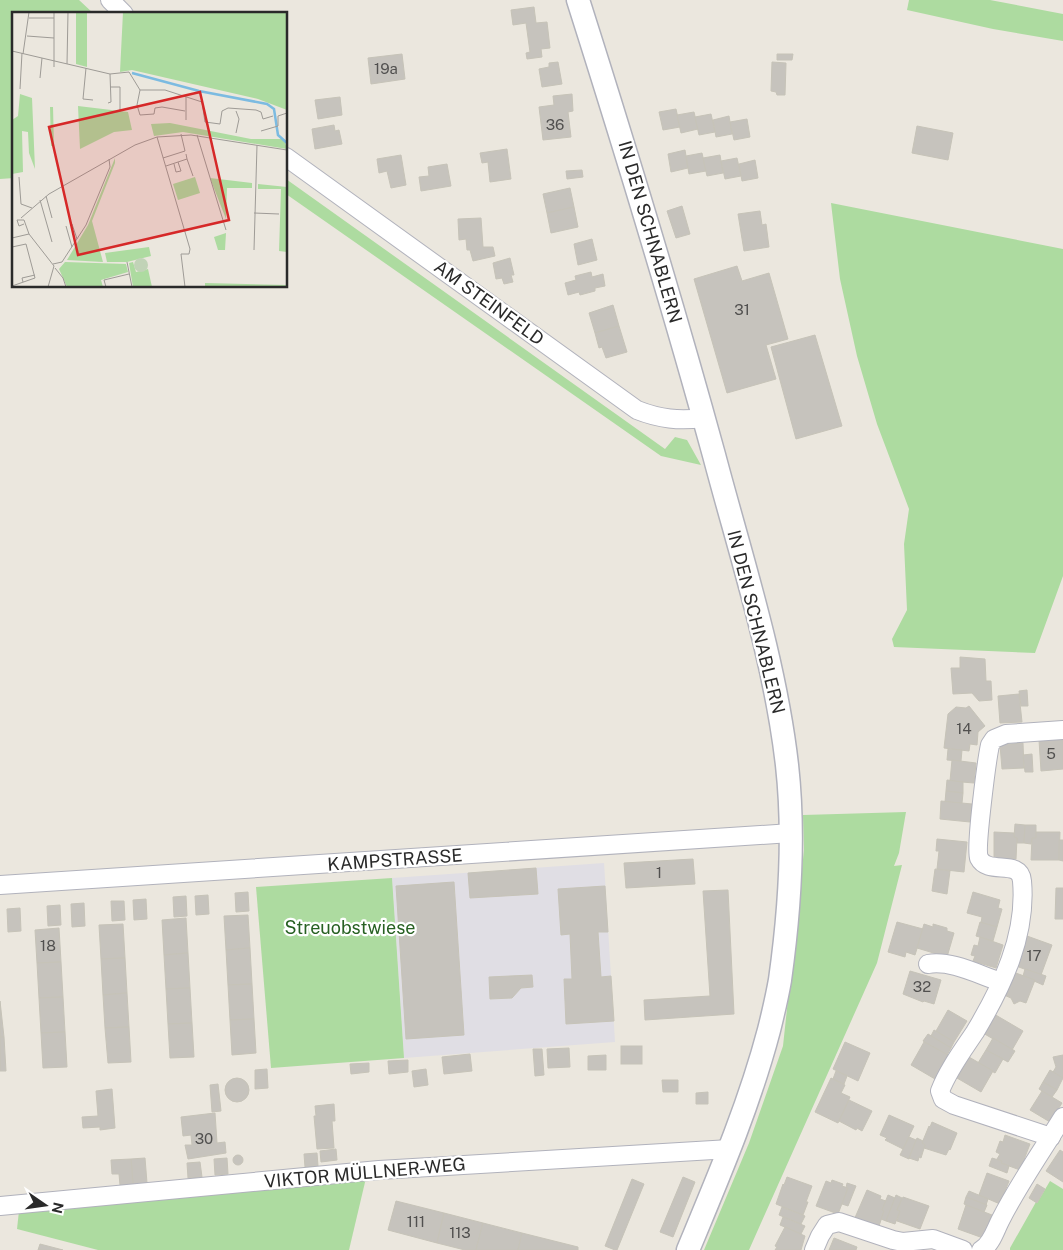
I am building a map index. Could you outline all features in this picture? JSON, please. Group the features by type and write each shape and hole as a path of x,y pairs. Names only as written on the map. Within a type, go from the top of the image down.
{"street":[{"path":"110,0 122,12"},
{"name":"IN DEN SCHNABLERN","path":"578,0 631,164 704,418 764,642 777,702 787,765 791,833 790,884 780,984 759,1066 730,1149 688,1250"},
{"name":"AM STEINFELD","path":"288,158 637,410 652,416 674,420 704,418"},
{"path":"1051,1137 954,1105 943,1099 941,1095 942,1087 994,1000 1019,932 1022,879 1019,872 989,866 980,860 978,856 978,835 988,752 994,739 1006,734 1063,730"},
{"name":"KAMPSTRASSE","path":"0,885 791,833"},
{"path":"928,964 937,962 946,964 1001,982"},
{"path":"981,1250 991,1239 1016,1192 1063,1117"},
{"name":"VIKTOR MÜLLNER-WEG","path":"0,1206 380,1170 730,1149"},
{"path":"814,1250 827,1225 839,1222 893,1240 903,1242 933,1239 963,1250"}],"shaded area":[{"path":"604,863 615,1042 404,1058 392,878"}],"green space":[{"path":"0,0 79,0 92,12 12,12 12,178 0,179"},
{"path":"909,0 990,0 1063,14 1063,41 993,29 907,10"},
{"path":"288,180 665,449 675,437 687,440 701,465 661,456 288,195"},
{"path":"831,203 1063,249 1063,576 1035,653 894,647 892,639 907,610 904,544 909,509 877,424 857,356 840,279"},
{"path":"906,812 899,853 894,866 902,865 877,963 749,1250 704,1250 749,1143 783,1046 804,850 803,815"},
{"name":"Streuobstwiese","path":"392,878 404,1058 271,1068 256,887"},
{"path":"366,1178 349,1250 98,1250 17,1229 19,1211"},
{"path":"1050,1181 1063,1189 1063,1250 1010,1250 1036,1202"}],"building":[{"path":"534,7 536,23 547,22 550,48 541,49 542,57 527,59 526,53 530,52 526,23 513,25 511,10"},
{"path":"402,54 405,79 371,84 368,58"},
{"path":"777,54 793,54 792,60 777,60"},
{"path":"558,62 562,84 542,87 539,69 549,67 549,63"},
{"path":"772,62 786,63 785,95 777,95 776,92 771,91"},
{"path":"572,94 573,111 568,112 571,137 543,140 539,107 554,105 553,96"},
{"path":"340,97 342,115 318,119 315,100"},
{"path":"676,109 680,127 663,130 659,112"},
{"path":"694,112 698,129 681,133 677,115"},
{"path":"711,114 715,132 699,135 695,117"},
{"path":"729,116 732,134 716,137 713,120"},
{"path":"747,119 750,137 734,140 730,122"},
{"path":"334,125 335,131 339,130 342,144 315,149 312,129"},
{"path":"917,126 953,133 948,160 912,153"},
{"path":"507,149 511,179 490,182 488,162 482,163 480,153"},
{"path":"685,150 688,168 671,172 668,154"},
{"path":"702,153 706,171 689,174 686,156"},
{"path":"401,155 406,185 391,188 387,171 379,173 377,159"},
{"path":"720,155 723,173 707,176 703,158"},
{"path":"737,158 741,176 725,179 721,161"},
{"path":"755,160 758,178 742,181 739,164"},
{"path":"447,164 451,186 421,191 419,177 429,176 428,167"},
{"path":"582,170 583,177 567,179 566,171"},
{"path":"570,188 574,207 547,213 543,194"},
{"path":"682,206 690,234 676,238 667,211"},
{"path":"574,207 578,227 551,233 547,213"},
{"path":"760,211 762,225 766,224 769,247 744,251 738,214"},
{"path":"481,218 483,247 493,247 495,256 473,261 470,250 467,250 466,239 459,240 458,219"},
{"path":"592,239 597,260 578,265 574,244"},
{"path":"510,258 514,275 511,275 513,282 504,284 502,278 496,279 493,263"},
{"path":"737,266 742,281 769,273 788,339 766,345 776,379 727,393 694,279"},
{"path":"591,272 592,277 603,274 605,286 595,288 595,291 580,295 579,292 568,295 565,283 576,280 575,276"},
{"path":"613,305 619,326 595,333 589,313"},
{"path":"619,326 627,352 606,358 602,347 599,348 595,333"},
{"path":"815,335 842,426 796,439 771,347"},
{"path":"960,657 985,659 986,681 991,681 992,700 979,701 972,693 953,694 951,668 960,668"},
{"path":"1027,690 1028,706 1021,706 1019,691"},
{"path":"1019,694 1022,722 1000,723 998,696"},
{"path":"969,706 985,726 978,732 977,745 970,744 969,751 944,748 948,714 956,707 966,708"},
{"path":"1063,739 1063,769 1041,771 1039,740"},
{"path":"1023,743 1024,768 1002,769 1000,745"},
{"path":"948,749 962,750 961,761 947,760"},
{"path":"1032,754 1033,772 1025,772 1023,755"},
{"path":"952,760 976,763 974,783 950,781"},
{"path":"947,780 963,782 963,793 946,791"},
{"path":"946,791 963,793 962,803 945,802"},
{"path":"941,801 972,804 970,822 940,819"},
{"path":"1015,824 1025,825 1024,843 1017,843 1017,838 1014,837"},
{"path":"1025,825 1036,825 1036,838 1032,838 1031,844 1024,843"},
{"path":"994,832 1014,833 1014,837 1017,838 1016,859 994,859"},
{"path":"1036,832 1060,832 1059,860 1031,860 1032,838 1036,838"},
{"path":"937,839 967,842 964,872 937,869 939,851 936,851"},
{"path":"1059,840 1063,840 1063,861 1059,860"},
{"path":"693,859 695,884 626,888 624,863"},
{"path":"536,868 538,894 470,898 468,873"},
{"path":"935,869 950,871 947,894 932,891"},
{"path":"454,882 464,1035 406,1039 396,886"},
{"path":"605,886 608,932 598,932 601,977 611,976 614,1021 566,1024 564,979 572,979 570,934 561,935 558,889"},
{"path":"1056,888 1063,888 1063,919 1055,919"},
{"path":"728,890 734,1014 645,1020 644,1000 710,996 703,891"},
{"path":"248,892 249,911 236,912 235,893"},
{"path":"973,892 1000,900 998,908 1002,909 997,927 981,923 982,917 967,913"},
{"path":"208,895 209,914 196,915 195,896"},
{"path":"186,896 187,916 174,917 173,897"},
{"path":"146,899 147,919 134,920 133,900"},
{"path":"111,901 124,901 125,920 112,921"},
{"path":"84,903 85,926 72,927 71,904"},
{"path":"60,905 61,925 48,926 47,906"},
{"path":"20,908 21,931 8,932 7,909"},
{"path":"248,915 250,948 226,950 224,916"},
{"path":"186,918 188,953 164,955 162,920"},
{"path":"897,922 923,929 915,955 906,952 905,957 888,952"},
{"path":"980,922 997,927 993,941 976,936"},
{"path":"123,924 125,958 101,959 99,925"},
{"path":"924,924 933,927 933,924 947,928 947,931 954,933 947,957 917,948"},
{"path":"59,928 61,962 37,963 35,930"},
{"path":"1027,936 1052,945 1041,975 1016,966"},
{"path":"980,937 1003,945 996,968 973,961 975,956 971,955 974,945 978,946"},
{"path":"250,948 252,984 228,985 226,950"},
{"path":"188,953 190,988 166,989 164,955"},
{"path":"125,958 127,993 103,995 101,959"},
{"path":"61,962 63,997 39,998 37,963"},
{"path":"1025,969 1046,976 1043,985 1023,976"},
{"path":"910,971 941,980 934,1004 903,994"},
{"path":"1013,972 1035,980 1026,1003 1020,1001 1014,1004 1011,998 1004,995"},
{"path":"532,975 533,987 521,988 512,998 490,999 489,977"},
{"path":"252,984 254,1019 230,1020 228,985"},
{"path":"190,988 192,1023 168,1024 166,989"},
{"path":"127,993 129,1027 105,1028 103,995"},
{"path":"63,997 65,1032 41,1033 39,998"},
{"path":"0,1001 4,1037 0,1037"},
{"path":"948,1010 967,1021 954,1042 936,1031"},
{"path":"994,1014 1023,1031 1012,1050 983,1033"},
{"path":"254,1019 256,1053 232,1055 230,1020"},
{"path":"192,1023 194,1057 170,1058 168,1024"},
{"path":"129,1027 131,1062 108,1063 105,1028"},
{"path":"934,1030 954,1042 951,1048 931,1036"},
{"path":"65,1032 67,1067 43,1068 41,1033"},
{"path":"928,1034 951,1048 947,1055 923,1041"},
{"path":"0,1037 4,1037 6,1071 0,1071"},
{"path":"993,1038 1015,1051 1008,1062 986,1050"},
{"path":"845,1042 870,1053 858,1081 833,1069"},
{"path":"924,1042 948,1055 935,1079 911,1065"},
{"path":"621,1046 642,1046 642,1064 621,1064"},
{"path":"569,1048 570,1067 548,1068 547,1049"},
{"path":"533,1049 542,1049 544,1075 535,1076"},
{"path":"986,1050 1003,1059 995,1073 978,1063"},
{"path":"470,1054 472,1071 444,1074 442,1057"},
{"path":"606,1055 606,1070 588,1070 588,1056"},
{"path":"1063,1055 1063,1078 1053,1072 1056,1067 1053,1057"},
{"path":"969,1057 993,1071 981,1092 957,1078"},
{"path":"408,1060 408,1072 389,1074 388,1061"},
{"path":"369,1063 369,1072 351,1074 350,1064"},
{"path":"267,1069 268,1088 255,1089 255,1070"},
{"path":"426,1069 428,1085 414,1087 412,1071"},
{"path":"1050,1070 1063,1078 1057,1090 1043,1082"},
{"path":"836,1071 847,1076 844,1084 833,1079"},
{"path":"237,1078 242,1079 248,1085 248,1095 242,1101 237,1102 232,1101 226,1095 225,1090 226,1085 232,1079"},
{"path":"831,1078 845,1085 841,1093 850,1097 838,1123 815,1112"},
{"path":"662,1080 678,1080 678,1092 663,1092"},
{"path":"1043,1082 1057,1090 1052,1097 1039,1089"},
{"path":"218,1084 221,1111 212,1112 210,1085"},
{"path":"112,1089 115,1128 100,1130 100,1127 83,1128 82,1117 98,1116 96,1091"},
{"path":"1042,1091 1062,1103 1050,1122 1030,1110"},
{"path":"708,1092 708,1104 696,1104 696,1093"},
{"path":"849,1100 872,1111 862,1131 839,1121"},
{"path":"334,1104 335,1121 332,1121 334,1148 317,1149 315,1106"},
{"path":"215,1113 217,1143 225,1142 226,1153 188,1159 185,1145 192,1145 191,1135 183,1136 181,1117"},
{"path":"889,1115 914,1126 903,1149 885,1140 887,1138 880,1135"},
{"path":"932,1122 957,1133 946,1155 924,1148 925,1145 922,1143"},
{"path":"1005,1135 1030,1144 1020,1170 1001,1163 1002,1161 997,1159 1000,1154 996,1152 1000,1141 1003,1142"},
{"path":"909,1137 916,1140 909,1159 900,1155"},
{"path":"917,1138 923,1141 922,1143 925,1145 921,1158 919,1157 918,1161 909,1158"},
{"path":"336,1149 337,1160 321,1162 320,1151"},
{"path":"1060,1150 1063,1152 1063,1182 1046,1171"},
{"path":"317,1153 318,1166 305,1167 304,1154"},
{"path":"238,1155 243,1160 238,1165 233,1160"},
{"path":"145,1158 147,1183 133,1184 131,1159"},
{"path":"227,1158 228,1174 215,1175 214,1159"},
{"path":"992,1158 1002,1161 1001,1163 1009,1166 1007,1173 989,1166"},
{"path":"131,1159 133,1184 120,1185 119,1174 112,1174 111,1160"},
{"path":"200,1162 202,1177 188,1178 187,1163"},
{"path":"987,1173 1009,1181 1000,1204 979,1195"},
{"path":"683,1177 695,1182 673,1237 660,1232"},
{"path":"787,1177 812,1186 803,1215 776,1204"},
{"path":"632,1179 644,1184 617,1250 615,1250 605,1246"},
{"path":"832,1180 848,1188 838,1214 816,1206 826,1181 831,1183"},
{"path":"847,1183 856,1186 848,1206 842,1204 848,1188 846,1188"},
{"path":"1037,1184 1045,1189 1037,1203 1029,1198"},
{"path":"867,1190 881,1196 880,1199 886,1201 878,1229 854,1220"},
{"path":"969,1191 988,1199 986,1205 966,1197"},
{"path":"888,1195 895,1198 886,1221 881,1219 884,1211 882,1210"},
{"path":"896,1195 902,1198 897,1210 900,1211 895,1224 886,1221"},
{"path":"903,1197 929,1206 920,1229 897,1221 900,1211 897,1210"},
{"path":"966,1197 987,1205 984,1212 964,1204"},
{"path":"396,1201 444,1213 437,1243 388,1230"},
{"path":"966,1205 992,1215 983,1238 958,1229"},
{"path":"782,1207 805,1216 801,1224 779,1215"},
{"path":"444,1213 483,1223 476,1250 465,1250 437,1243"},
{"path":"783,1217 805,1226 801,1234 780,1225"},
{"path":"483,1223 522,1233 518,1250 476,1250"},
{"path":"785,1227 805,1236 801,1250 775,1250 777,1247 775,1246"},
{"path":"522,1233 578,1247 578,1250 518,1250"},
{"path":"834,1238 857,1247 856,1250 829,1250"},
{"path":"40,1244 63,1250 38,1250"}]}
